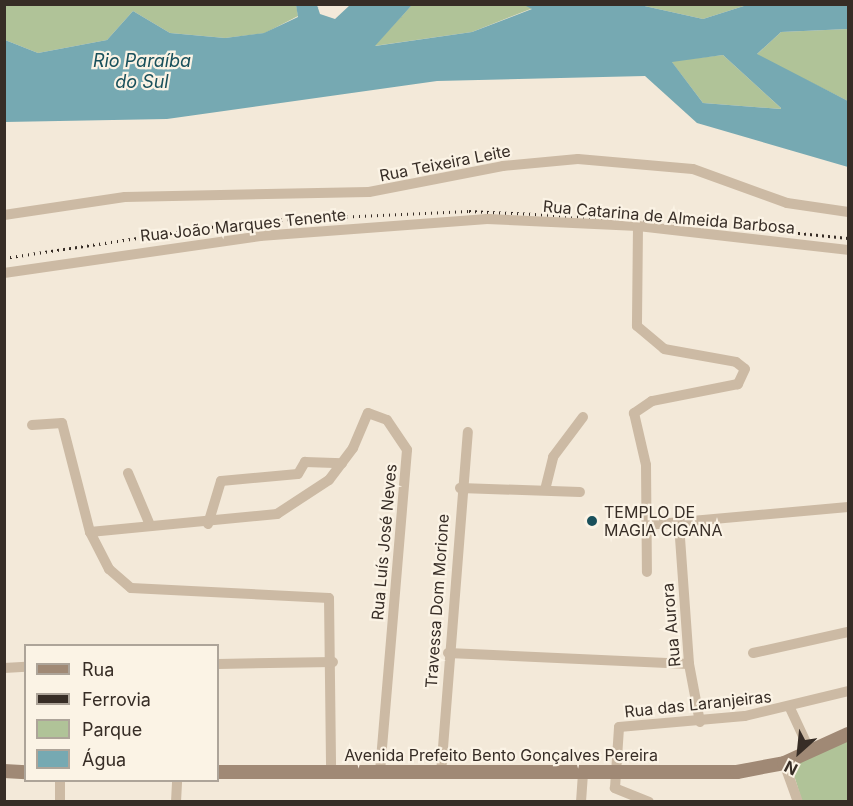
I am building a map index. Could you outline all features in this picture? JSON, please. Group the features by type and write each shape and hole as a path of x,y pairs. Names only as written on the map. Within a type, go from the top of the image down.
{"street":[{"name":"Rua Teixeira Leite","path":"4,215 125,197 369,192 503,166 578,159 693,169 787,203 849,212"},
{"name":"Rua Catarina de Almeida Barbosa","path":"487,219 638,226 849,250"},
{"name":"Rua João Marques Tenente","path":"4,273 249,238 487,219"},
{"path":"638,226 637,326 649,341 671,352 736,362 745,369 738,384 652,401 634,413 646,465 647,572"},
{"name":"Rua Luís José Neves","path":"90,532 150,525 208,524 278,514 328,480 342,463 372,412 397,428 407,450 380,772"},
{"path":"545,490 553,457 583,417"},
{"path":"32,425 62,423 90,532 114,575 142,591 326,596 331,603 333,662 330,772"},
{"name":"Travessa Dom Morione","path":"441,773 460,488 468,432"},
{"path":"208,524 221,481 298,474 305,462 342,463"},
{"path":"128,473 150,525"},
{"path":"460,488 580,492"},
{"path":"647,525 679,525 849,507"},
{"name":"Rua Aurora","path":"679,525 689,664 700,722"},
{"path":"753,653 849,632"},
{"path":"448,653 689,664"},
{"path":"219,664 333,662"},
{"path":"4,668 24,667"},
{"name":"Rua das Laranjeiras","path":"616,772 619,726 700,722 789,708 849,691"},
{"name":"Rua das Laranjeiras","path":"789,708 810,751"},
{"name":"Avenida Prefeito Bento Gonçalves Pereira","path":"219,772 737,772 784,763 849,734"},
{"path":"784,763 798,801"},
{"path":"4,771 24,772"},
{"path":"581,801 583,772"},
{"path":"615,801 616,772"},
{"path":"60,782 60,801"},
{"path":"176,801 177,782"},
{"path":"615,788 649,801"}],"green space":[{"path":"296,4 298,16 265,33 225,38 170,33 133,11 107,40 38,53 5,40 4,5"},
{"path":"524,4 533,8 472,32 374,46 412,5"},
{"path":"640,5 747,5 703,19"},
{"path":"848,29 848,101 756,55 781,32"},
{"path":"723,55 782,109 703,103 671,61"},
{"path":"848,734 848,801 802,801 789,759"}],"water":[{"name":"Rio Paraíba do Sul","path":"296,5 317,5 320,14 335,19 350,5 412,5 375,46 472,32 532,9 524,5 640,5 703,19 747,5 848,5 848,29 781,32 757,54 848,101 848,167 697,123 645,76 437,81 167,119 5,122 5,40 38,53 107,40 133,11 170,33 225,38 264,33 298,17","holes":["723,55 781,108 703,103 672,62"]}],"railway":[{"path":"4,258 251,221 469,211 679,221 848,238"}],"place":[{"name":"TEMPLO DE MAGIA CIGANA","path":"592,521"}]}
